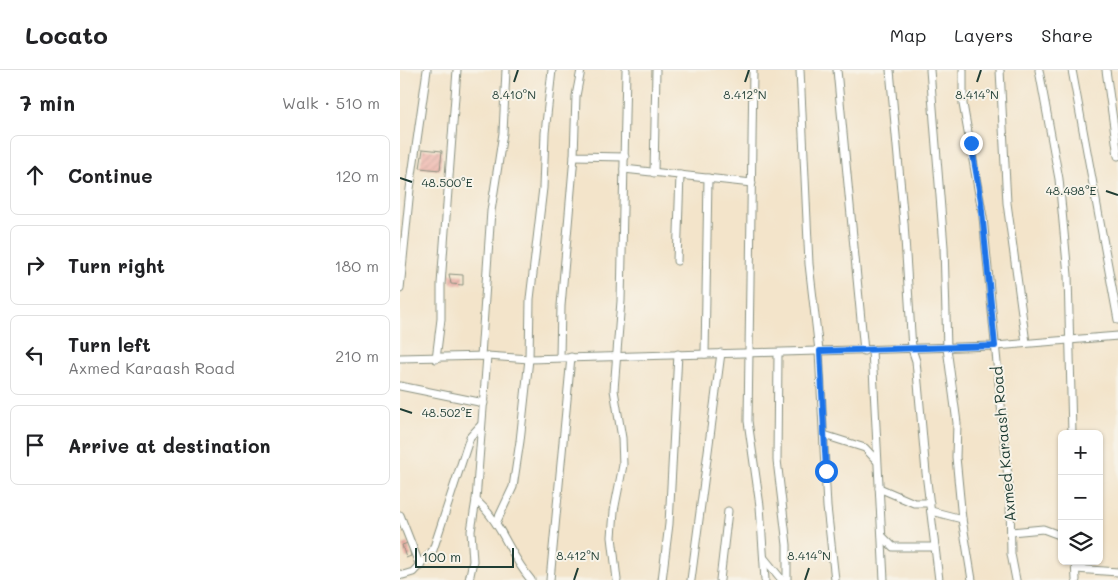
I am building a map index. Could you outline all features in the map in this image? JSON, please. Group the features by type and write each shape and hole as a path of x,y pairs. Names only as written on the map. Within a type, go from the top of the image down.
{"street":[{"path":"400,289 410,189 427,70"},
{"path":"436,358 441,319 441,284 457,70"},
{"path":"469,580 473,561 471,531 476,500 484,403 484,356 491,211 503,133 506,70"},
{"path":"497,521 513,487 529,358 530,299 543,188 552,70"},
{"path":"560,358 561,306 574,156 576,96 581,70"},
{"path":"617,580 612,537 614,511 623,465 622,438 614,390 625,157 626,70"},
{"path":"654,173 656,70"},
{"path":"753,70 748,422 760,506 764,580"},
{"path":"800,70 809,264 820,351 827,508 835,580"},
{"path":"837,70 868,351 884,580"},
{"path":"890,70 904,223 912,349 916,361 939,580"},
{"path":"930,70 944,247 947,348 957,423 956,457 962,519 972,580"},
{"name":"Axmed Karaash Road","path":"963,70 963,104 979,185 1010,499 1016,580"},
{"path":"1000,70 1007,203 1026,343"},
{"path":"1039,70 1059,179 1068,275 1072,430"},
{"path":"1072,70 1118,320"},
{"path":"1106,70 1118,156"},
{"path":"574,156 625,157"},
{"path":"624,170 752,183"},
{"path":"677,261 680,175"},
{"path":"705,354 708,178"},
{"path":"400,358 484,356 560,358 748,352 868,351 995,346 1118,336"},
{"path":"691,580 721,353"},
{"path":"778,353 776,460 787,545 787,580"},
{"path":"662,580 668,524 678,354"},
{"path":"550,580 572,357"},
{"path":"400,386 484,403"},
{"path":"400,574 413,572 433,550 470,436 481,425"},
{"path":"824,435 864,448 877,462"},
{"path":"879,488 962,519"},
{"path":"476,500 497,521 521,568 531,580"},
{"path":"720,580 728,511"},
{"path":"400,515 420,566"},
{"path":"1011,532 1042,529 1058,535"},
{"path":"882,537 893,547 935,547"},
{"path":"764,558 782,580"},
{"path":"1076,580 1075,565 1118,572"}],"building":[{"path":"423,149 442,151 440,170 420,168"},
{"path":"449,274 463,275 463,285 451,284"},
{"path":"408,543 411,556 406,558 402,545"}],"route":[{"path":"826,471 820,351 995,346 981,201 971,143"}]}
